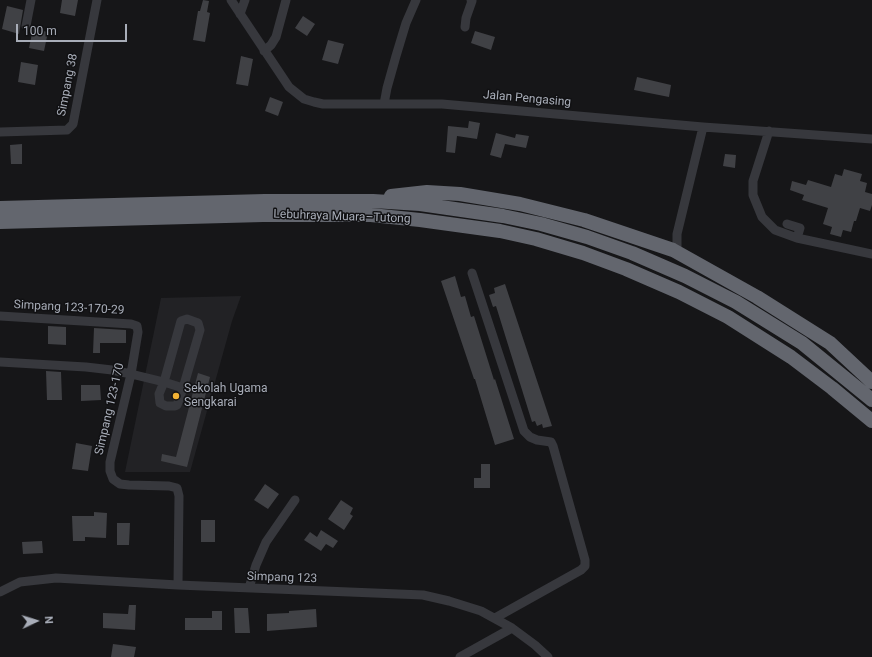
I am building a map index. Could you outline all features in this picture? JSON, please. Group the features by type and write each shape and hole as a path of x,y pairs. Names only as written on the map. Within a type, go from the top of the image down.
{"highway":[{"path":"378,201 394,195 427,192 460,194 520,204 584,220 664,247 681,254 757,297 830,342 872,382"},
{"name":"Lebuhraya Muara–Tutong","path":"0,208 265,201 378,201 420,204 503,216 541,224 632,253 685,276 736,302 802,343 872,400"},
{"name":"Lebuhraya Muara–Tutong","path":"0,222 263,215 371,215 427,220 500,231 536,239 583,253 626,269 679,292 728,317 791,357 872,421"}],"street":[{"path":"26,26 31,0"},
{"name":"Simpang 38","path":"0,132 67,130 73,124 97,0"},
{"name":"Jalan Pengasing","path":"231,0 289,87 304,99 323,104 442,104 703,127 872,139"},
{"path":"240,14 245,0"},
{"path":"264,51 271,45 276,37 286,0"},
{"path":"384,104 387,88 406,23 416,0"},
{"path":"465,27 471,0"},
{"path":"681,254 677,248 677,234 703,127"},
{"path":"769,131 753,181 753,195 762,217 775,230 797,238 872,254"},
{"path":"787,224 800,228 797,238"},
{"path":"664,247 673,240 677,234"},
{"path":"472,273 524,431 530,437 537,440 551,442 553,446 585,560 585,566 581,570 495,618"},
{"name":"Simpang 123-170-29","path":"0,316 132,324 137,326"},
{"path":"187,320 198,323 200,330 183,388 176,405 171,407 160,404 158,399 159,394 164,382 181,322 187,320"},
{"name":"Simpang 123-170","path":"137,326 138,332 131,374 110,462 110,471 113,479 120,484 169,486 176,488 179,496 178,585"},
{"path":"0,362 86,367 131,374 183,388"},
{"path":"249,588 266,542 295,500"},
{"name":"Simpang 123","path":"0,592 20,582 56,578 178,585 423,595 481,611 512,628 548,657"},
{"path":"460,657 472,654 512,628"}],"shaded area":[{"name":"Sekolah Ugama Sengkarai","path":"241,296 232,321 190,472 125,472 161,298"}],"building":[{"path":"62,0 78,0 75,16 60,13"},
{"path":"203,0 209,1 207,12 210,13 205,42 193,40 198,11 200,11"},
{"path":"7,6 23,10 19,34 2,29"},
{"path":"303,16 315,24 307,36 295,28"},
{"path":"33,29 48,32 44,51 29,48"},
{"path":"475,31 495,37 491,50 471,43"},
{"path":"328,40 344,44 338,64 322,60"},
{"path":"241,56 253,59 248,86 236,84"},
{"path":"21,62 38,65 35,85 18,82"},
{"path":"637,77 671,85 669,97 634,90"},
{"path":"270,97 283,102 278,116 265,111"},
{"path":"469,121 480,123 477,139 457,136 455,153 446,152 448,126 468,128"},
{"path":"496,133 515,138 516,134 529,136 526,148 505,144 501,158 490,155"},
{"path":"22,144 22,164 11,164 10,145"},
{"path":"725,154 736,155 735,168 723,166"},
{"path":"844,169 862,174 860,181 867,183 865,192 872,194 872,205 870,211 860,208 851,232 843,230 841,237 830,234 832,227 823,224 828,208 802,200 804,195 790,190 792,181 806,185 808,180 831,187 835,174 842,176"},
{"path":"455,276 461,297 465,296 471,317 474,316 514,439 495,445 475,379 441,281"},
{"path":"505,284 552,426 543,428 542,424 537,426 535,421 532,422 496,306 493,307 489,295 495,293 494,288"},
{"path":"48,326 66,327 66,345 48,344"},
{"path":"94,328 126,330 126,343 100,343 100,353 93,353"},
{"path":"46,371 61,372 62,400 47,400"},
{"path":"198,373 210,377 187,467 161,461 162,454 176,457"},
{"path":"81,385 100,385 101,400 81,401"},
{"path":"76,443 92,446 88,471 72,469"},
{"path":"481,464 490,464 490,488 474,488 474,478 481,478"},
{"path":"265,484 279,494 268,509 254,500"},
{"path":"341,500 353,508 350,514 353,516 344,530 328,519"},
{"path":"94,512 107,513 106,538 85,537 85,541 73,541 72,516 94,516"},
{"path":"201,520 215,520 215,542 201,542"},
{"path":"117,523 130,523 129,545 117,545"},
{"path":"321,530 338,541 333,548 326,544 321,551 304,540 310,532 317,537"},
{"path":"42,541 43,553 23,554 22,542"},
{"path":"129,605 136,605 135,630 103,628 103,613 128,614"},
{"path":"234,608 248,608 250,633 235,633"},
{"path":"316,609 317,627 267,631 267,614 289,613 289,611"},
{"path":"212,611 222,611 222,630 185,630 185,618 212,618"},
{"path":"113,644 136,647 134,657 111,657"}],"place":[{"name":"Sekolah Ugama Sengkarai","path":"176,396"}]}
